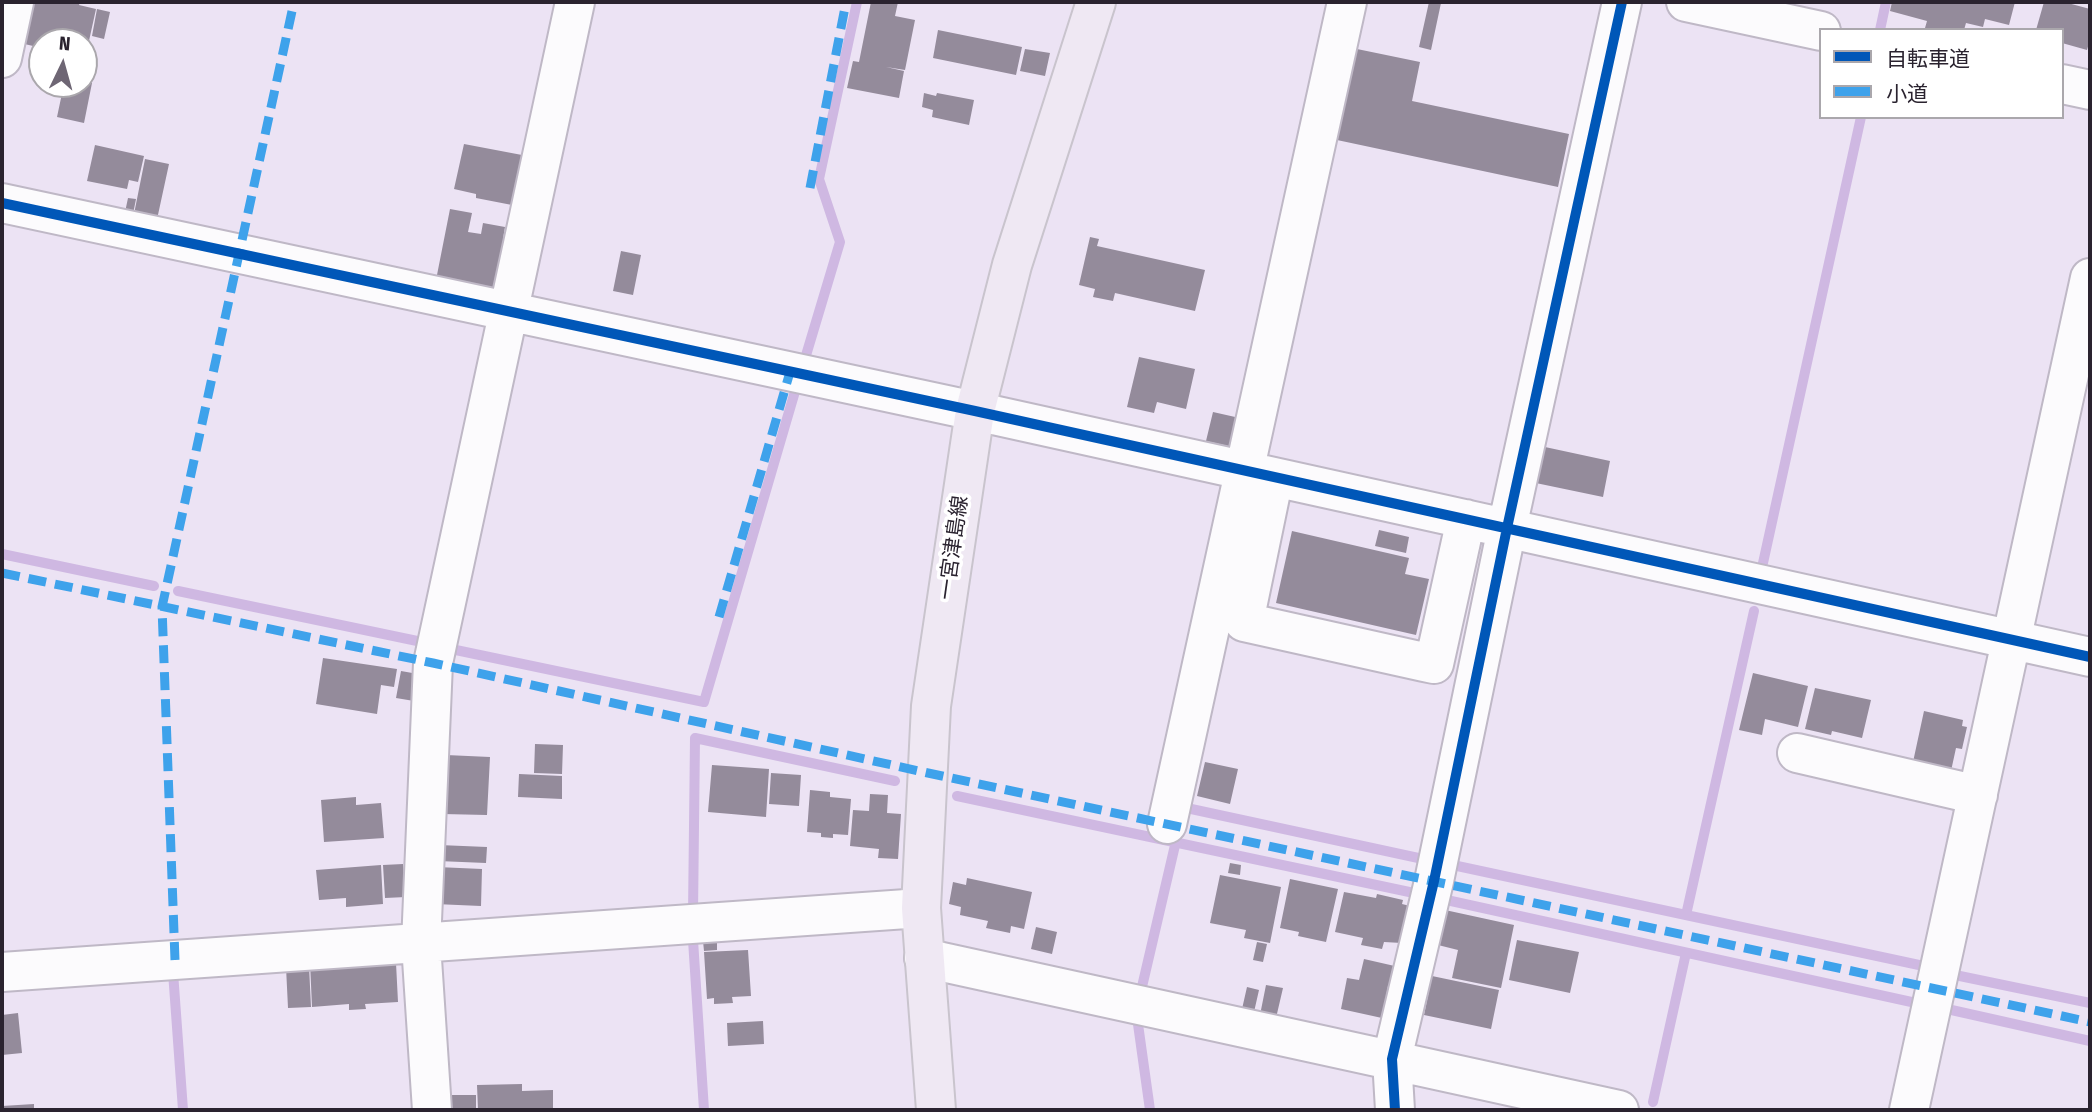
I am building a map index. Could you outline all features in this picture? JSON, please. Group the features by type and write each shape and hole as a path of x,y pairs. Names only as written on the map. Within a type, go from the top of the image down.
{"main road":[{"name":"一宮津島線","path":"936,1110 921,908 931,706 975,411 1012,265 1096,2"}],"street":[{"path":"2,58 14,2"},
{"path":"432,1110 421,944 433,663 575,2"},
{"path":"1347,2 1260,474 1244,622 1434,664 1466,519"},
{"path":"1395,1110 1392,1059 1434,881 1507,528 1622,2"},
{"path":"1711,4 1819,31"},
{"path":"2064,84 2090,90"},
{"path":"2,203 975,411 2090,657"},
{"path":"1909,1110 2090,278"},
{"path":"1167,824 1260,474"},
{"path":"1797,753 1978,795"},
{"path":"2,972 921,908"},
{"path":"924,958 1619,1110"}],"building":[{"path":"29,2 80,2 79,5 96,9 92,28 28,28 28,45 20,43"},
{"path":"871,2 898,2 895,16 915,20 905,70 886,67 904,71 899,98 847,88 853,61 859,62"},
{"path":"1429,2 1441,3 1431,50 1419,47"},
{"path":"1892,2 2015,2 2009,25 1985,19 1983,27 1966,23 1965,28 1925,28 1927,21 1890,11"},
{"path":"2044,2 2064,2 2090,9 2090,40 2087,50 2064,44 2064,28 2037,28"},
{"path":"97,9 110,12 104,39 98,38 98,28 93,28"},
{"path":"938,30 1022,47 1016,75 933,58"},
{"path":"1025,49 1050,53 1045,76 1020,71"},
{"path":"1357,49 1420,62 1412,101 1569,134 1558,187 1337,140"},
{"path":"924,93 974,100 969,125 932,117 933,110 922,107"},
{"path":"61,98 89,98 84,123 57,117"},
{"path":"464,144 522,155 512,205 476,198 476,194 454,189"},
{"path":"95,145 144,156 138,182 129,180 127,189 87,181"},
{"path":"145,159 169,164 156,224 133,219"},
{"path":"128,198 136,199 132,219 124,217"},
{"path":"450,209 472,213 468,232 481,234 483,223 505,227 503,239 509,240 498,292 436,280"},
{"path":"1090,237 1099,239 1097,246 1205,270 1195,311 1115,293 1113,301 1093,297 1095,289 1079,285"},
{"path":"621,251 641,255 633,295 613,291"},
{"path":"1139,357 1195,369 1186,409 1157,402 1154,413 1127,407"},
{"path":"1213,412 1244,419 1237,448 1206,441"},
{"path":"1545,447 1610,461 1603,497 1531,482 1537,453 1543,454"},
{"path":"1379,530 1409,537 1406,553 1375,546"},
{"path":"1292,531 1409,558 1405,574 1429,579 1416,635 1276,603"},
{"path":"323,658 397,669 394,687 381,685 377,714 316,704"},
{"path":"401,671 418,674 414,701 396,698"},
{"path":"1753,673 1808,686 1798,727 1765,719 1762,735 1739,730"},
{"path":"1815,688 1871,700 1862,738 1832,731 1831,735 1805,729"},
{"path":"1924,711 1963,720 1962,726 1967,727 1962,749 1956,748 1951,771 1913,762"},
{"path":"535,744 563,745 562,774 534,773"},
{"path":"446,755 490,757 487,815 443,814"},
{"path":"1205,762 1238,769 1230,804 1197,796"},
{"path":"712,765 769,769 766,817 708,812"},
{"path":"771,773 801,775 799,806 769,804"},
{"path":"519,774 562,776 562,799 518,797"},
{"path":"810,790 830,792 830,797 851,799 848,835 833,834 833,838 821,837 821,833 807,832"},
{"path":"870,794 888,795 887,813 901,814 898,859 878,858 879,849 850,846 853,810 869,811"},
{"path":"356,797 356,805 381,803 384,838 324,842 321,800"},
{"path":"439,845 487,847 486,863 438,861"},
{"path":"1230,863 1241,865 1240,875 1228,873"},
{"path":"403,864 406,897 385,898 383,865"},
{"path":"381,865 383,904 346,907 346,898 319,900 316,870"},
{"path":"437,867 482,869 481,906 435,904"},
{"path":"1220,875 1281,887 1270,943 1244,938 1246,930 1210,923"},
{"path":"967,878 1032,892 1024,929 1011,926 1010,933 986,928 988,921 960,915 961,907 949,904 953,882 966,885"},
{"path":"1290,879 1338,889 1326,942 1298,936 1299,932 1280,928"},
{"path":"1344,892 1376,898 1377,894 1403,900 1402,904 1410,906 1402,943 1384,942 1382,949 1361,945 1363,938 1335,932"},
{"path":"1445,910 1514,925 1501,988 1452,978 1458,950 1438,945"},
{"path":"1036,927 1057,932 1052,954 1031,949"},
{"path":"1517,940 1579,952 1570,993 1509,980"},
{"path":"703,941 717,941 717,950 704,951"},
{"path":"1257,942 1267,944 1263,962 1253,960"},
{"path":"748,950 751,996 732,997 733,1003 714,1004 714,998 707,999 704,952"},
{"path":"1364,959 1399,967 1394,987 1388,986 1382,1018 1341,1009 1347,978 1359,980"},
{"path":"310,962 396,963 398,1002 365,1004 366,1009 349,1010 349,1004 312,1007"},
{"path":"309,966 311,1007 288,1008 286,967"},
{"path":"1432,976 1499,990 1491,1029 1424,1015"},
{"path":"1266,985 1283,988 1276,1018 1260,1015"},
{"path":"1247,987 1259,990 1254,1012 1242,1009"},
{"path":"18,1013 22,1053 2,1055 2,1015"},
{"path":"763,1021 764,1044 728,1046 727,1023"},
{"path":"522,1084 522,1091 553,1090 553,1110 478,1110 477,1085"},
{"path":"450,1095 476,1095 476,1110 450,1110"},
{"path":"34,1104 34,1110 2,1110 2,1106"}],"waterway":[{"path":"804,362 840,242 819,179 857,2"},
{"path":"1880,28 1886,2"},
{"path":"1763,563 1861,119"},
{"path":"451,649 704,702 796,388"},
{"path":"2,554 154,586"},
{"path":"178,591 422,642"},
{"path":"1686,915 1754,611"},
{"path":"693,914 695,738 895,781"},
{"path":"957,796 1414,893"},
{"path":"1183,802 1182,807 1423,859"},
{"path":"1141,991 1176,841"},
{"path":"1448,864 1919,965"},
{"path":"1442,899 1916,1003"},
{"path":"693,940 704,1110"},
{"path":"1653,1102 1686,953"},
{"path":"173,972 183,1110"},
{"path":"1955,975 2090,1003"},
{"path":"1947,1009 2090,1041"},
{"path":"1137,1017 1150,1110"}],"marked path":[{"path":"175,960 162,607 294,2"},
{"path":"810,188 846,2"},
{"path":"719,617 790,372"},
{"path":"2,573 433,663 928,773 2090,1022"}],"cycle path":[{"path":"1395,1110 1392,1059 1434,881 1507,528 1622,2"},
{"path":"2,203 975,411 2090,657"}]}
